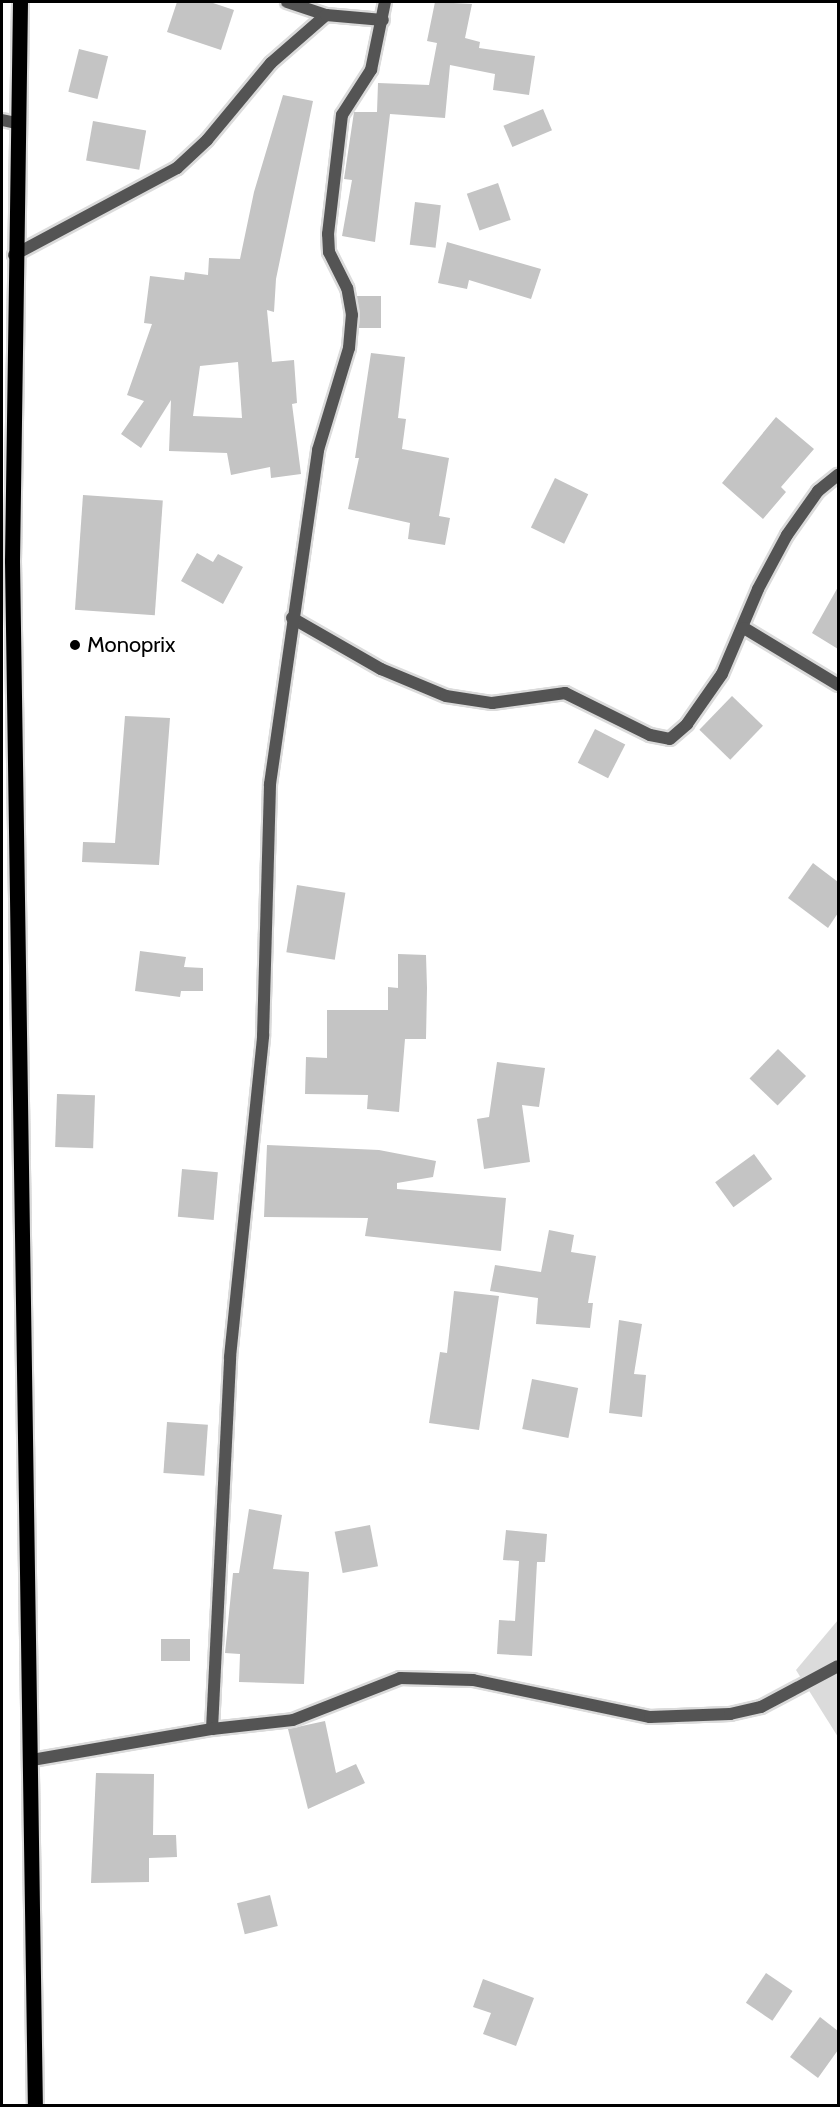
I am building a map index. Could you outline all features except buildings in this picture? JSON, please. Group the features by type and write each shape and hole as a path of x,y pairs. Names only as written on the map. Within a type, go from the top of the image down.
{"main road":[{"path":"20,2 9,122 14,255 7,558 32,1760 35,2106"}],"street":[{"path":"287,2 326,15 383,20"},
{"path":"212,1728 230,1358 263,1036 266,840 292,618 324,420 349,348 352,315 347,288 329,252 328,234 342,115 371,70 385,2"},
{"path":"14,255 177,168 207,140 271,63 326,15"},
{"path":"292,618 381,669 446,696 492,703 565,693 650,735 670,739 687,724 722,674 744,628 758,589 787,536 818,491 838,475"},
{"path":"744,628 838,685"},
{"path":"32,1760 212,1728 293,1720 400,1678 473,1680 650,1717 730,1714 788,1697 838,1666"}],"shaded area":[{"path":"838,1620 838,1737 796,1670"}],"place":[{"name":"Monoprix","path":"75,645"}]}
